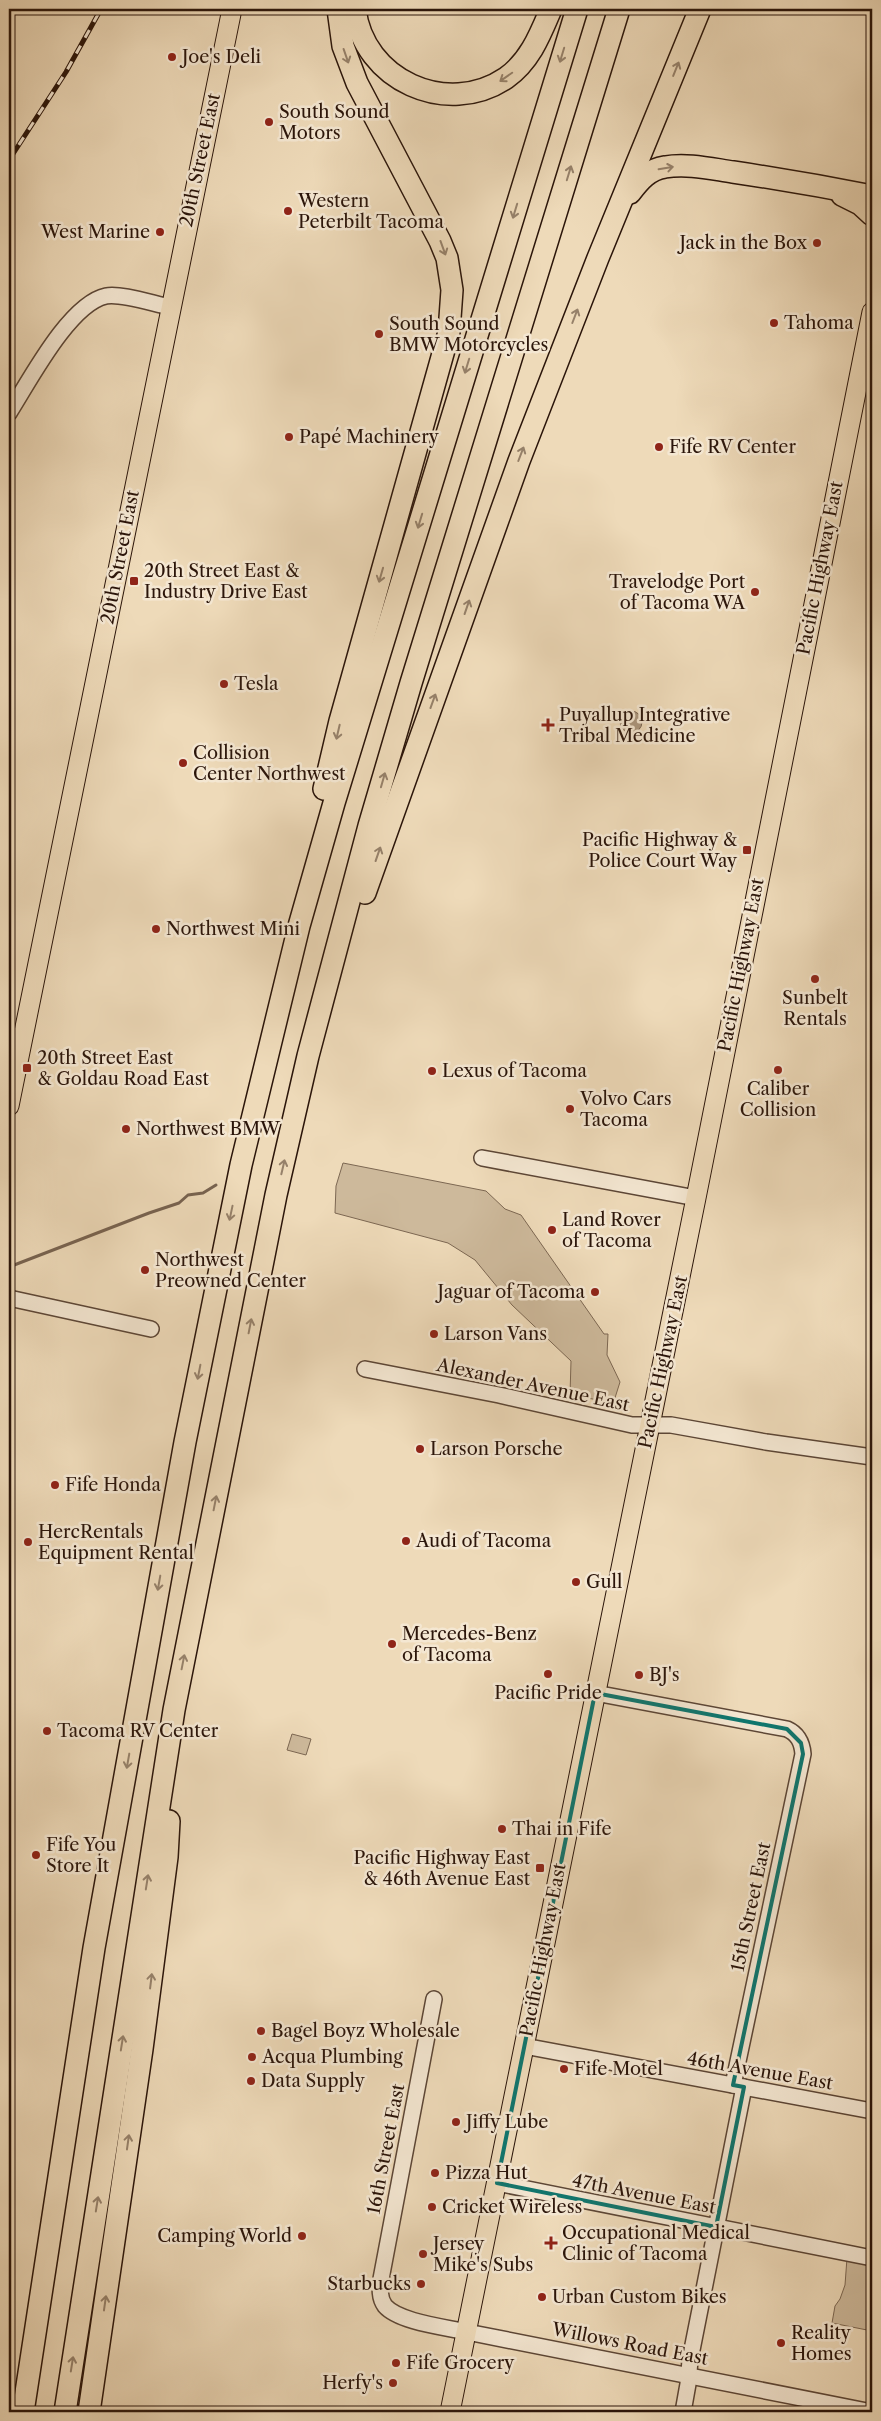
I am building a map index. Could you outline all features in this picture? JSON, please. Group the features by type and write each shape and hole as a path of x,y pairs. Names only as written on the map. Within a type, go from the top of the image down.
{"highway":[{"path":"308,894 314,834 340,720 438,375 452,314 452,290 447,258 440,240 357,83 343,46 338,9"},
{"path":"355,9 364,39 381,65 395,77 421,90 460,95 488,88 506,78 523,64 537,43 551,9"},
{"path":"23,2412 94,1948 185,1442 241,1165 308,894 334,803 577,9"},
{"path":"65,2412 174,1710 272,1214 302,1083 335,952 408,693 619,9"},
{"path":"302,1083 385,834 519,461 700,9"},
{"path":"618,210 645,176 665,167 699,168 824,186 872,196"},
{"path":"824,186 860,204 872,215"},
{"path":"90,2412 142,2049 167,1857 174,1710"}],"main road":[{"name":"20th Street East","path":"9,1106 232,9"},
{"name":"Pacific Highway East","path":"450,2412 696,1198 872,312"}],"street":[{"path":"9,413 57,338 74,316 85,306 107,296 170,307"},
{"path":"482,1158 696,1198"},
{"path":"9,1298 151,1329"},
{"name":"Alexander Avenue East","path":"365,1369 508,1397 623,1423 671,1425 766,1442 872,1457"},
{"name":"15th Street East","path":"595,1694 787,1729 799,1738 803,1754 739,2086 716,2227 690,2360 683,2412"},
{"name":"16th Street East","path":"385,2305 380,2290 382,2273 434,1999"},
{"name":"46th Avenue East","path":"524,2046 872,2111"},
{"name":"47th Avenue East","path":"497,2183 872,2258"},
{"name":"Willows Road East","path":"385,2305 393,2312 407,2318 467,2332 689,2374 872,2412"}],"highlighted area":[{"path":"595,1693 787,1729 801,1743 803,1754 733,2085 744,2087 716,2227 497,2183"}],"shaded area":[{"path":"631,711 641,718 642,722 635,732 631,733 621,726 620,722 627,712"},
{"path":"343,1163 486,1191 505,1209 521,1215 604,1334 608,1334 607,1355 620,1382 614,1401 570,1395 571,1361 512,1305 475,1260 448,1243 335,1213 336,1186"},
{"path":"292,1734 311,1739 306,1755 287,1750"},
{"path":"847,2258 872,2264 872,2331 832,2323 835,2306 840,2299 845,2285"}],"waterway":[{"path":"9,1267 179,1203 188,1195 203,1193 216,1185"}],"railway":[{"path":"9,160 66,72 101,9"}],"place":[{"name":"Joe's Deli","path":"172,57"},
{"name":"South Sound Motors","path":"269,122"},
{"name":"Western Peterbilt Tacoma","path":"288,211"},
{"name":"West Marine","path":"160,232"},
{"name":"Jack in the Box","path":"817,243"},
{"name":"Tahoma","path":"774,323"},
{"name":"South Sound BMW Motorcycles","path":"379,334"},
{"name":"Papé Machinery","path":"289,437"},
{"name":"Fife RV Center","path":"659,447"},
{"name":"20th Street East & Industry Drive East","path":"134,581"},
{"name":"Travelodge Port of Tacoma WA","path":"755,592"},
{"name":"Tesla","path":"224,684"},
{"name":"Puyallup Integrative Tribal Medicine","path":"548,725"},
{"name":"Collision Center Northwest","path":"183,763"},
{"name":"Pacific Highway & Police Court Way","path":"747,850"},
{"name":"Northwest Mini","path":"156,929"},
{"name":"Sunbelt Rentals","path":"815,979"},
{"name":"20th Street East & Goldau Road East","path":"27,1068"},
{"name":"Caliber Collision","path":"778,1070"},
{"name":"Lexus of Tacoma","path":"432,1071"},
{"name":"Volvo Cars Tacoma","path":"570,1109"},
{"name":"Northwest BMW","path":"126,1129"},
{"name":"Land Rover of Tacoma","path":"552,1230"},
{"name":"Northwest Preowned Center","path":"145,1270"},
{"name":"Jaguar of Tacoma","path":"595,1292"},
{"name":"Larson Vans","path":"434,1334"},
{"name":"Larson Porsche","path":"420,1449"},
{"name":"Fife Honda","path":"55,1485"},
{"name":"Audi of Tacoma","path":"406,1541"},
{"name":"HercRentals Equipment Rental","path":"28,1542"},
{"name":"Gull","path":"576,1582"},
{"name":"Mercedes-Benz of Tacoma","path":"392,1644"},
{"name":"Pacific Pride","path":"548,1674"},
{"name":"BJ's","path":"639,1675"},
{"name":"Tacoma RV Center","path":"47,1731"},
{"name":"Thai in Fife","path":"502,1829"},
{"name":"Fife You Store It","path":"36,1855"},
{"name":"Pacific Highway East & 46th Avenue East","path":"540,1868"},
{"name":"Bagel Boyz Wholesale","path":"261,2031"},
{"name":"Acqua Plumbing","path":"252,2057"},
{"name":"Fife Motel","path":"564,2069"},
{"name":"Data Supply","path":"251,2081"},
{"name":"Jiffy Lube","path":"456,2122"},
{"name":"Pizza Hut","path":"435,2173"},
{"name":"Cricket Wireless","path":"432,2207"},
{"name":"Camping World","path":"302,2236"},
{"name":"Occupational Medical Clinic of Tacoma","path":"551,2243"},
{"name":"Jersey Mike's Subs","path":"423,2254"},
{"name":"Starbucks","path":"421,2284"},
{"name":"Urban Custom Bikes","path":"542,2297"},
{"name":"Reality Homes","path":"781,2343"},
{"name":"Fife Grocery","path":"396,2363"},
{"name":"Herfy's","path":"393,2383"}]}
